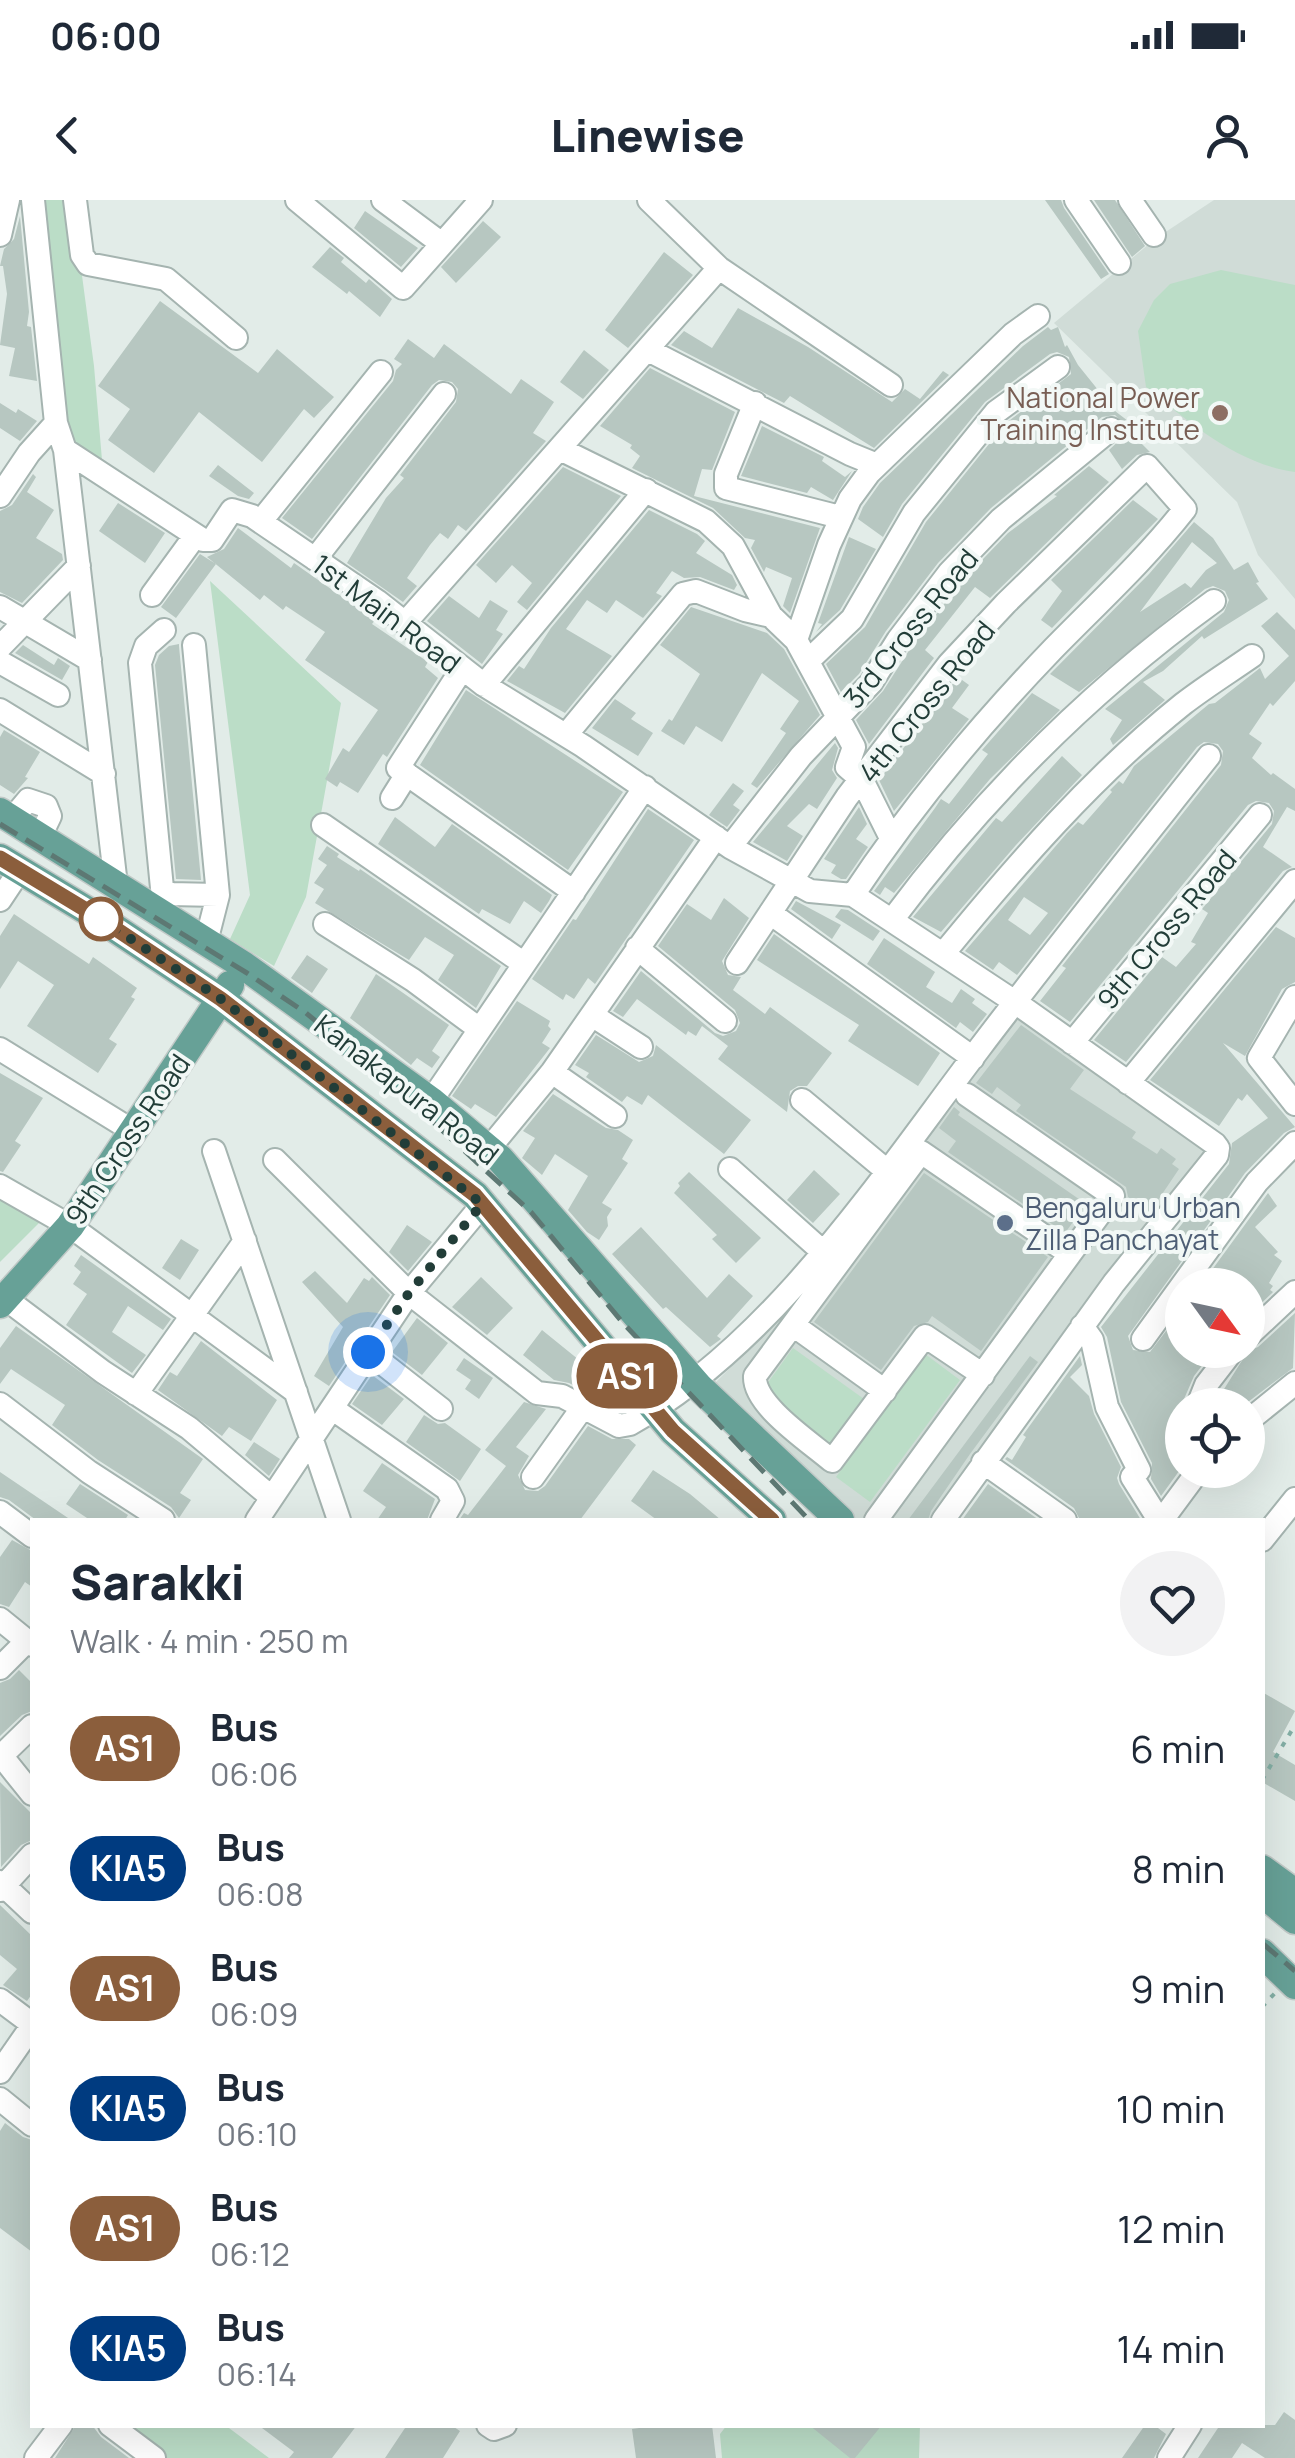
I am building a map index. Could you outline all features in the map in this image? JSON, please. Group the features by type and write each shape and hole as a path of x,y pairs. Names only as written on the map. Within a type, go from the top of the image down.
{"main road":[{"name":"Kanakapura Road","path":"6,816 216,948 431,1101 500,1159 695,1382 838,1518"},
{"name":"Kanakapura Road","path":"10,864 213,994 482,1204 673,1431 770,1518"},
{"name":"9th Cross Road","path":"2,1294 63,1222 213,994 216,948"},
{"name":"9th Cross Road","path":"63,1222 120,1123 213,994"},
{"path":"1265,1870 1285,1887 1295,1920"},
{"path":"1265,1951 1295,1964"},
{"path":"1265,1953 1295,1985"}],"street":[{"path":"0,234 8,200"},
{"path":"33,200 56,423 65,450 116,884"},
{"path":"75,200 82,254 88,264 166,280 236,338"},
{"path":"296,200 402,288 480,200"},
{"path":"383,200 442,244"},
{"path":"649,200 720,268 891,385"},
{"path":"1076,200 1119,263"},
{"path":"1130,200 1154,235"},
{"path":"405,622 720,268"},
{"path":"796,640 850,499 878,465 1001,346 1038,316"},
{"path":"648,350 878,465"},
{"path":"808,661 852,619 914,513 996,412 1058,366"},
{"path":"65,450 194,536 212,540 232,510 260,522 381,372"},
{"path":"315,559 444,394"},
{"path":"711,528 726,488 726,474 755,403"},
{"path":"0,496 56,423"},
{"name":"3rd Cross Road","path":"723,842 870,683 948,574 1001,520 1111,428"},
{"path":"560,449 692,512 733,546 770,616 796,640 854,750 847,766 862,780 891,838 854,895"},
{"name":"4th Cross Road","path":"737,963 848,797 948,664 1147,466 1186,510 1135,569 970,738 891,838"},
{"path":"726,488 840,517"},
{"path":"484,685 646,490"},
{"name":"1st Main Road","path":"260,522 405,622 484,685 566,735 723,842 810,892 854,895 1015,1002 1218,1148 1082,1326"},
{"path":"152,595 194,536"},
{"path":"0,647 79,566"},
{"path":"566,735 688,591 770,616"},
{"path":"892,920 1043,744 1150,648 1214,601"},
{"path":"0,607 90,660"},
{"path":"164,630 146,646 140,663 162,888 170,894 207,895"},
{"path":"194,645 207,895 216,948"},
{"path":"943,954 1035,847 1115,765 1183,704 1252,656"},
{"path":"0,662 58,695"},
{"path":"392,798 403,771 462,669"},
{"path":"0,710 104,774"},
{"path":"274,1160 409,1293 536,1393 562,1396 620,1426 630,1424 695,1382 776,1308 1209,756"},
{"path":"403,771 574,892"},
{"path":"431,1101 644,787"},
{"name":"9th Cross Road","path":"1072,1043 1260,815"},
{"path":"323,826 523,963"},
{"path":"487,1151 552,1072 637,948 723,842"},
{"path":"0,900 10,864"},
{"path":"1128,1083 1295,881"},
{"path":"770,913 972,1058"},
{"path":"325,924 414,980 478,1028"},
{"path":"637,948 725,1021"},
{"path":"1295,997 1259,1058 1295,1104"},
{"path":"592,1015 641,1048"},
{"path":"0,1050 120,1123"},
{"path":"552,1072 615,1116"},
{"path":"878,1518 1113,1196 967,1095"},
{"path":"802,1100 887,1171"},
{"path":"1195,1268 1256,1182 1295,1143"},
{"path":"214,1151 338,1518"},
{"path":"984,1376 925,1336 832,1461 763,1401 754,1388 755,1376 921,1152 1070,1254"},
{"path":"730,1168 822,1251"},
{"path":"0,1186 63,1222 298,1393"},
{"path":"258,1518 409,1293 482,1204"},
{"path":"136,1394 245,1241"},
{"path":"1265,1320 1295,1292"},
{"path":"2,1294 136,1394 189,1428 271,1497"},
{"path":"1143,1339 1165,1310"},
{"path":"792,1326 885,1391"},
{"path":"944,1518 1082,1326 1092,1340 1107,1407 1139,1470 1132,1477 1159,1518"},
{"path":"368,1352 442,1408"},
{"path":"1205,1388 1220,1368"},
{"path":"1265,1408 1295,1383"},
{"path":"0,1404 89,1472 159,1518"},
{"path":"533,1477 583,1406"},
{"path":"333,1408 447,1489 452,1501 443,1518"},
{"path":"983,1462 1062,1518"},
{"path":"1162,1518 1185,1488"},
{"path":"1265,1536 1295,1500"},
{"path":"0,1512 30,1534"},
{"path":"0,1619 30,1643 0,1668"},
{"path":"30,1728 0,1756 30,1792"},
{"path":"30,1857 1,1886 30,1910"},
{"path":"0,2000 30,2022"},
{"path":"0,2072 30,2027"},
{"path":"0,2099 30,2123"},
{"path":"36,2458 60,2428"},
{"path":"114,2428 154,2458"},
{"path":"1169,2458 1188,2428"}],"path":[{"path":"1265,1775 1295,1725"}],"shaded area":[{"name":"National Power Training Institute","path":"1214,200 1295,200 1295,599 1258,555 1237,502 1054,323 1155,239"},
{"name":"Bengaluru Urban Zilla Panchayat","path":"1019,1008 1210,1145 937,1518 849,1518 711,1387 798,1300"}],"green space":[{"path":"38,200 72,200 102,460 70,439"},
{"path":"1221,270 1295,285 1295,472 1274,468 1234,451 1197,428 1146,387 1138,331 1154,300 1170,284"},
{"path":"210,581 341,703 306,897 274,966 230,939 250,895"},
{"path":"0,1193 43,1219 0,1262"},
{"path":"793,1348 864,1399 831,1449 764,1388"},
{"path":"925,1354 960,1380 870,1502 836,1477"},
{"path":"120,2428 229,2428 269,2458 160,2458"},
{"path":"725,2428 920,2428 919,2458 722,2458 720,2434"}],"building":[{"path":"1045,200 1061,200 1109,274 1101,279"},
{"path":"1094,200 1115,200 1145,246 1132,257"},
{"path":"365,211 418,248 401,267 354,228"},
{"path":"20,216 27,326 31,327 37,381 9,376 15,348 0,345 7,294 0,266"},
{"path":"483,221 501,237 456,283 441,267"},
{"path":"330,247 366,283 369,279 392,299 380,317 312,267"},
{"path":"664,252 693,275 628,348 605,330"},
{"path":"160,301 258,373 277,349 334,397 314,418 304,409 262,462 199,412 154,473 108,440 130,409 98,386"},
{"path":"738,308 808,347 892,402 905,389 920,399 943,371 949,375 874,448 790,396 784,403 671,345 684,331 712,348"},
{"path":"1048,327 1058,327 1065,347 1078,365 1150,452 1137,455 1122,469 1109,450 1125,435 1126,426 1115,415 1102,417 991,508 938,563 859,674 841,692 826,664 865,627 926,522 1006,423 1071,374 1069,357 1057,352 1050,354 985,402 902,504 883,537 858,519 863,507 880,483 1023,346"},
{"path":"408,339 434,358 444,344 511,394 521,379 554,402 533,433 546,441 466,531 458,525 448,539 440,533 407,578 417,586 403,602 347,563 386,498 404,478 400,475 456,402 458,389 452,382 439,380 432,385 312,539 282,518 393,381 402,364 394,359"},
{"path":"584,350 609,370 583,399 560,382"},
{"path":"650,368 735,412 712,470 702,469 694,496 820,528 790,613 783,606 792,578 766,567 764,572 751,548 755,540 745,538 713,508 632,468 640,456 630,448 632,445 600,426"},
{"path":"0,403 37,421 20,441 0,428"},
{"path":"762,426 824,457 822,461 845,477 852,471 833,500 811,487 807,493 741,476"},
{"path":"218,465 254,493 249,499 209,476"},
{"path":"1089,466 1109,482 990,598 975,587 925,650 934,658 869,744 856,720 883,691 960,583 1008,533"},
{"path":"563,467 621,496 527,610 517,602 532,583 512,565 496,583 476,565"},
{"path":"33,474 36,477 27,492 54,510 36,538 62,554 63,560 22,603 0,592 0,511 12,505"},
{"path":"1133,500 1158,519 1052,628 1041,620 1062,591 1051,580"},
{"path":"118,503 165,533 145,563 99,531"},
{"path":"649,510 705,541 696,553 732,575 737,585 734,590 700,577 684,578 672,571 656,593 662,596 643,618 616,600 607,613 587,600 566,629 612,656 565,713 507,681 519,666 524,669 551,628"},
{"path":"1194,522 1213,538 1234,570 1248,562 1268,599 1204,639 1202,636 1163,671 1143,682 1165,700 1113,745 1110,739 1122,720 1105,709 1224,612 1229,600 1225,591 1213,586 1205,589 1079,692 1050,674 1149,574","holes":["1192,542 1217,563 1191,588 1185,583 1140,612"]},
{"path":"238,528 291,568 294,563 375,620 372,624 428,662 425,667 438,678 387,757 383,754 358,793 340,782 337,787 325,779 343,748 349,752 378,710 305,660 325,632 264,595 260,600 207,557 224,549"},
{"path":"849,537 876,549 840,610 816,632 822,624 818,623"},
{"path":"200,554 216,564 176,618 161,607"},
{"path":"449,596 479,618 490,600 508,611 496,630 503,634 482,664 427,621"},
{"path":"691,607 767,633 784,649 820,715 757,788 751,784 786,733 780,729 799,701 762,673 722,742 696,726 684,745 661,731 669,719 672,721 700,674 660,645"},
{"path":"1277,612 1295,630 1295,681 1273,706 1270,703 1249,734 1262,743 1252,758 1295,789 1295,811 1287,807 1263,847 1292,867 1283,871 1126,1062 1094,1040 1162,957 1176,967 1196,944 1191,942 1208,913 1202,909 1272,824 1274,811 1269,803 1256,801 1248,805 1070,1022 1040,1001 1066,968 1062,966 1221,765 1223,751 1218,744 1204,742 1197,747 1017,975 999,962 993,970 965,951 1067,833 1078,822 1083,825 1110,790 1119,781 1123,784 1134,766 1209,704 1260,668 1265,679 1289,656 1261,626","holes":["1024,897 1048,913 1030,935 1008,920"]},
{"path":"179,644 201,880 176,879 155,665 169,646"},
{"path":"23,645 54,665 58,658 70,666 62,680 15,653"},
{"path":"958,677 969,685 952,708 969,719 894,811 879,780"},
{"path":"466,690 623,792 568,870 420,765"},
{"path":"1032,693 1060,710 990,779 894,893 885,887 880,895 874,891 941,799 949,804 988,754 982,750"},
{"path":"615,699 636,713 631,719 653,733 638,756 592,728"},
{"path":"4,730 40,752 25,777 28,778 14,794 0,785 0,737"},
{"path":"835,743 838,748 832,770 837,778 817,809 809,804 787,826 803,836 787,861 753,842"},
{"path":"1062,756 1082,775 941,932 913,917 996,818 1002,822"},
{"path":"733,783 744,791 733,805 740,810 727,827 709,815"},
{"path":"859,807 867,824 856,839 868,847 846,879 841,879 831,873 836,865 824,859"},
{"path":"648,809 694,840 595,984 588,978 574,999 566,994 563,1000 532,979 573,919 576,920"},
{"path":"395,817 435,847 452,824 552,895 549,901 541,913 524,901 510,924 482,909 479,914 378,844"},
{"path":"327,846 339,854 337,857 501,966 476,1008 438,980 454,955 425,937 409,960 315,903 324,889 314,883 327,865 318,859"},
{"path":"724,898 749,918 722,961 728,975 741,977 733,990 765,1014 770,1007 832,1053 807,1086 790,1091 787,1112 718,1059 728,1046 702,1026 696,1036 688,1031 686,1035 637,999 623,1017 613,1011 641,971 715,1033 723,1036 736,1031 740,1023 735,1010 658,946 687,904 711,920"},
{"path":"796,901 841,925 832,939 791,909"},
{"path":"841,909 880,931 873,941 835,917"},
{"path":"14,914 89,964 93,957 137,988 131,997 135,999 109,1039 117,1044 98,1073 27,1026 54,985 18,961 0,989 0,936"},
{"path":"1276,927 1295,938 1295,982 1282,989 1245,1056 1223,1043 1295,1127 1284,1133 1245,1173 1177,1268 1165,1268 1165,1284 1128,1336 1133,1350 1150,1352 1165,1332 1165,1368 1200,1368 1189,1388 1165,1388 1167,1488 1161,1496 1151,1479 1152,1463 1121,1402 1107,1337 1101,1327 1229,1164 1232,1143 1268,1118 1247,1094 1242,1101 1238,1098 1219,1126 1150,1080"},
{"path":"774,934 940,1053 918,1086 848,1041 859,1025 757,960"},
{"path":"884,938 935,972 926,987 952,1003 961,989 975,999 972,1003 987,1014 973,1032 960,1022 956,1028 867,964"},
{"path":"307,955 328,969 312,993 291,978"},
{"path":"376,974 449,1025 432,1051 440,1057 432,1068 417,1058 411,1065 350,1018"},
{"path":"517,1001 550,1021 551,1029 542,1043 550,1048 496,1117 475,1104 471,1109 452,1096"},
{"path":"1021,1025 1084,1070 1070,1089 1136,1132 1132,1138 1157,1154 1161,1148 1176,1159 1172,1164 1179,1169 1150,1212 1128,1197 1126,1187 1016,1111 1021,1105 997,1087 992,1094 976,1083"},
{"path":"596,1035 639,1062 653,1056 656,1045 751,1120 724,1154 648,1095 642,1105 627,1096 622,1102 575,1065"},
{"path":"0,1073 43,1098 15,1141 21,1145 3,1172 0,1171"},
{"path":"553,1094 606,1128 618,1130 633,1140 622,1159 628,1163 602,1203 612,1209 599,1240 568,1210 588,1176 555,1154 542,1175 522,1158 535,1138 523,1131"},
{"path":"954,1107 960,1112 958,1115 1086,1204 1065,1233 948,1152 956,1141 939,1128"},
{"path":"814,1170 840,1194 813,1223 787,1200"},
{"path":"689,1172 761,1238 736,1263 712,1239 717,1235 674,1193"},
{"path":"924,1173 1048,1257 981,1351 932,1316 928,1322 914,1326 881,1370 814,1322"},
{"path":"1268,1193 1277,1206 1255,1227 1282,1261 1269,1283 1273,1292 1265,1300 1265,1268 1213,1268"},
{"path":"407,1225 432,1242 408,1271 389,1252"},
{"path":"641,1227 707,1298 729,1274 753,1296 717,1336 721,1339 710,1347 666,1307 663,1309 612,1254"},
{"path":"181,1239 199,1250 180,1280 162,1268"},
{"path":"81,1255 171,1319 163,1330 128,1306 112,1332 146,1355 132,1373 66,1325 87,1294 73,1284 81,1272 74,1266"},
{"path":"315,1271 347,1303 364,1278 369,1281 372,1277 390,1295 329,1386 314,1376 343,1327 302,1282"},
{"path":"481,1277 513,1308 487,1335 452,1307"},
{"path":"1295,1313 1293,1368 1265,1389 1225,1388 1237,1368 1265,1368 1265,1341"},
{"path":"417,1318 448,1343 422,1375 392,1352"},
{"path":"16,1326 203,1459 180,1493 191,1500 179,1518 171,1507 52,1425 65,1405 11,1369 0,1384 0,1348"},
{"path":"542,1330 584,1364 589,1358 630,1406 621,1410 569,1383 554,1380 523,1355"},
{"path":"201,1341 277,1400 251,1441 229,1427 222,1436 158,1390 170,1372 177,1376"},
{"path":"1030,1356 1038,1362 929,1518 909,1518"},
{"path":"1080,1356 1082,1365 1070,1377 1089,1396 1121,1467 1119,1484 1140,1518 1079,1518 1074,1508 1005,1459 1012,1460 1026,1437 1023,1435"},
{"path":"464,1358 493,1378 479,1399 465,1389 471,1380 456,1370"},
{"path":"372,1375 404,1399 382,1425 352,1404"},
{"path":"524,1402 546,1409 516,1447 529,1456 518,1475 525,1490 538,1491 545,1486 588,1426 612,1439 629,1439 636,1445 581,1518 460,1518 464,1513 468,1515 506,1466 485,1450"},
{"path":"424,1415 438,1424 445,1423 481,1449 460,1481 406,1442"},
{"path":"254,1442 280,1459 269,1476 245,1455"},
{"path":"382,1463 435,1499 428,1518 378,1518 386,1507 363,1491"},
{"path":"653,1470 719,1518 654,1518 631,1501"},
{"path":"0,1472 68,1518 33,1518 0,1497"},
{"path":"80,1484 128,1515 87,1518 66,1504"},
{"path":"988,1484 1036,1518 963,1518"},
{"path":"12,1540 30,1550 30,1586 25,1582 9,1607 0,1604 0,1557"},
{"path":"19,1670 30,1681 30,1712 0,1736 0,1683"},
{"path":"1265,1694 1295,1711 1273,1752 1295,1765 1295,1801 1265,1784"},
{"path":"0,1782 30,1812 30,1841 1,1867"},
{"path":"0,1905 30,1934 27,2001 3,1985 17,1969 0,1955"},
{"path":"5,2123 30,2139 30,2250 0,2228 0,2131"},
{"path":"1284,2412 1295,2420 1295,2458 1265,2458 1242,2443 1232,2458 1198,2458 1218,2428 1275,2425"},
{"path":"74,2428 94,2428 129,2458 55,2458"},
{"path":"262,2428 355,2428 332,2458 289,2458 294,2452"},
{"path":"405,2428 460,2431 443,2458 385,2458"},
{"path":"712,2428 716,2458 636,2458 632,2429"},
{"path":"813,2428 880,2428 855,2458"},
{"path":"1143,2428 1158,2428 1166,2434 1154,2458 1122,2458"}],"railway":[{"path":"0,824 247,973 306,1013 386,1079 531,1212 623,1323 807,1518"},
{"path":"1265,1946 1295,1971"}],"bus line":[{"name":"AS1","path":"0,858 221,999 475,1195 673,1431 770,1518"}],"place":[{"name":"National Power Training Institute","path":"1220,413"},
{"name":"Bengaluru Urban Zilla Panchayat","path":"1005,1223"}],"route":[{"path":"101,919 221,999 482,1204 409,1293 368,1352"}]}
